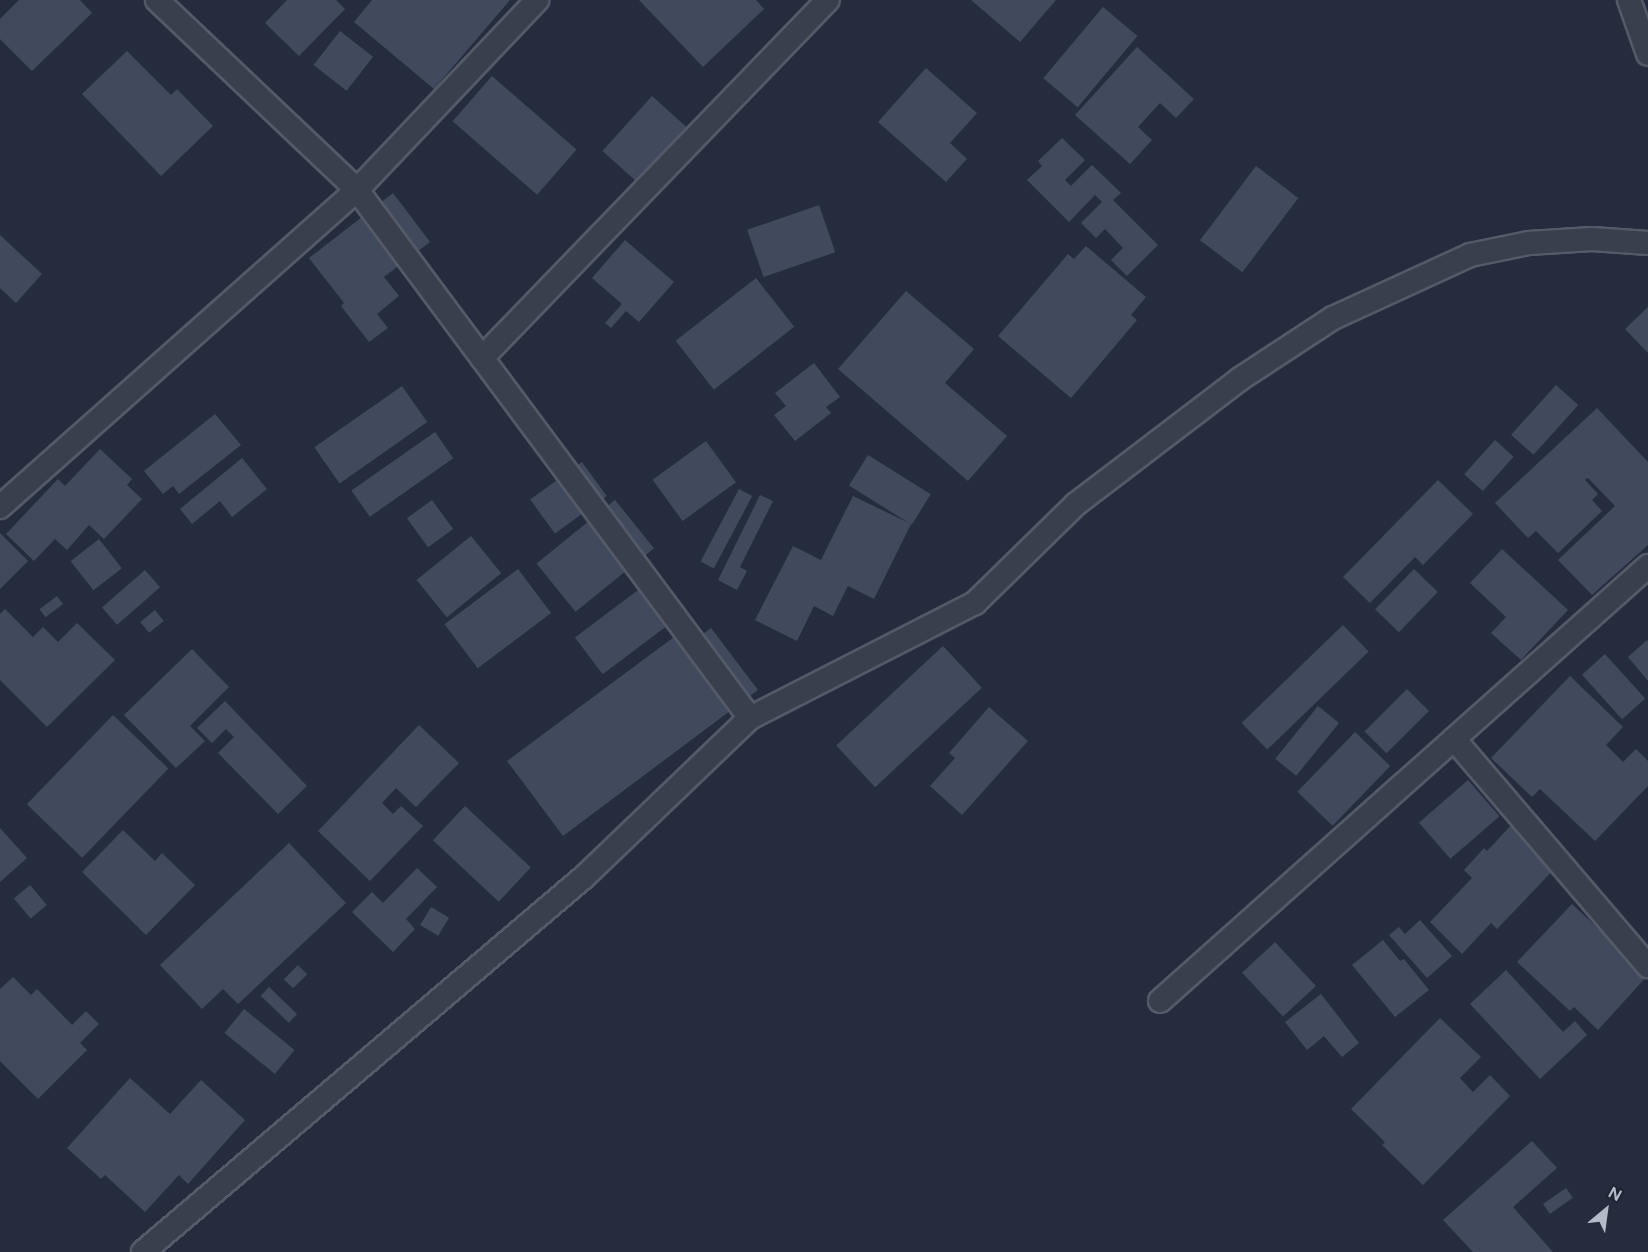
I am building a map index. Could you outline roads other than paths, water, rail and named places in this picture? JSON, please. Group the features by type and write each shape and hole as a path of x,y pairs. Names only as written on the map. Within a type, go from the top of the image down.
{"street":[{"path":"157,0 357,190 750,718"},
{"path":"0,507 357,190 537,0"},
{"path":"482,358 828,0"},
{"path":"1629,0 1648,54"},
{"path":"143,1252 584,877 750,718 975,603 1076,504 1240,378 1333,318 1470,255 1540,242 1592,239 1648,243"},
{"path":"1160,1001 1648,566"},
{"path":"1454,739 1648,966"}]}
